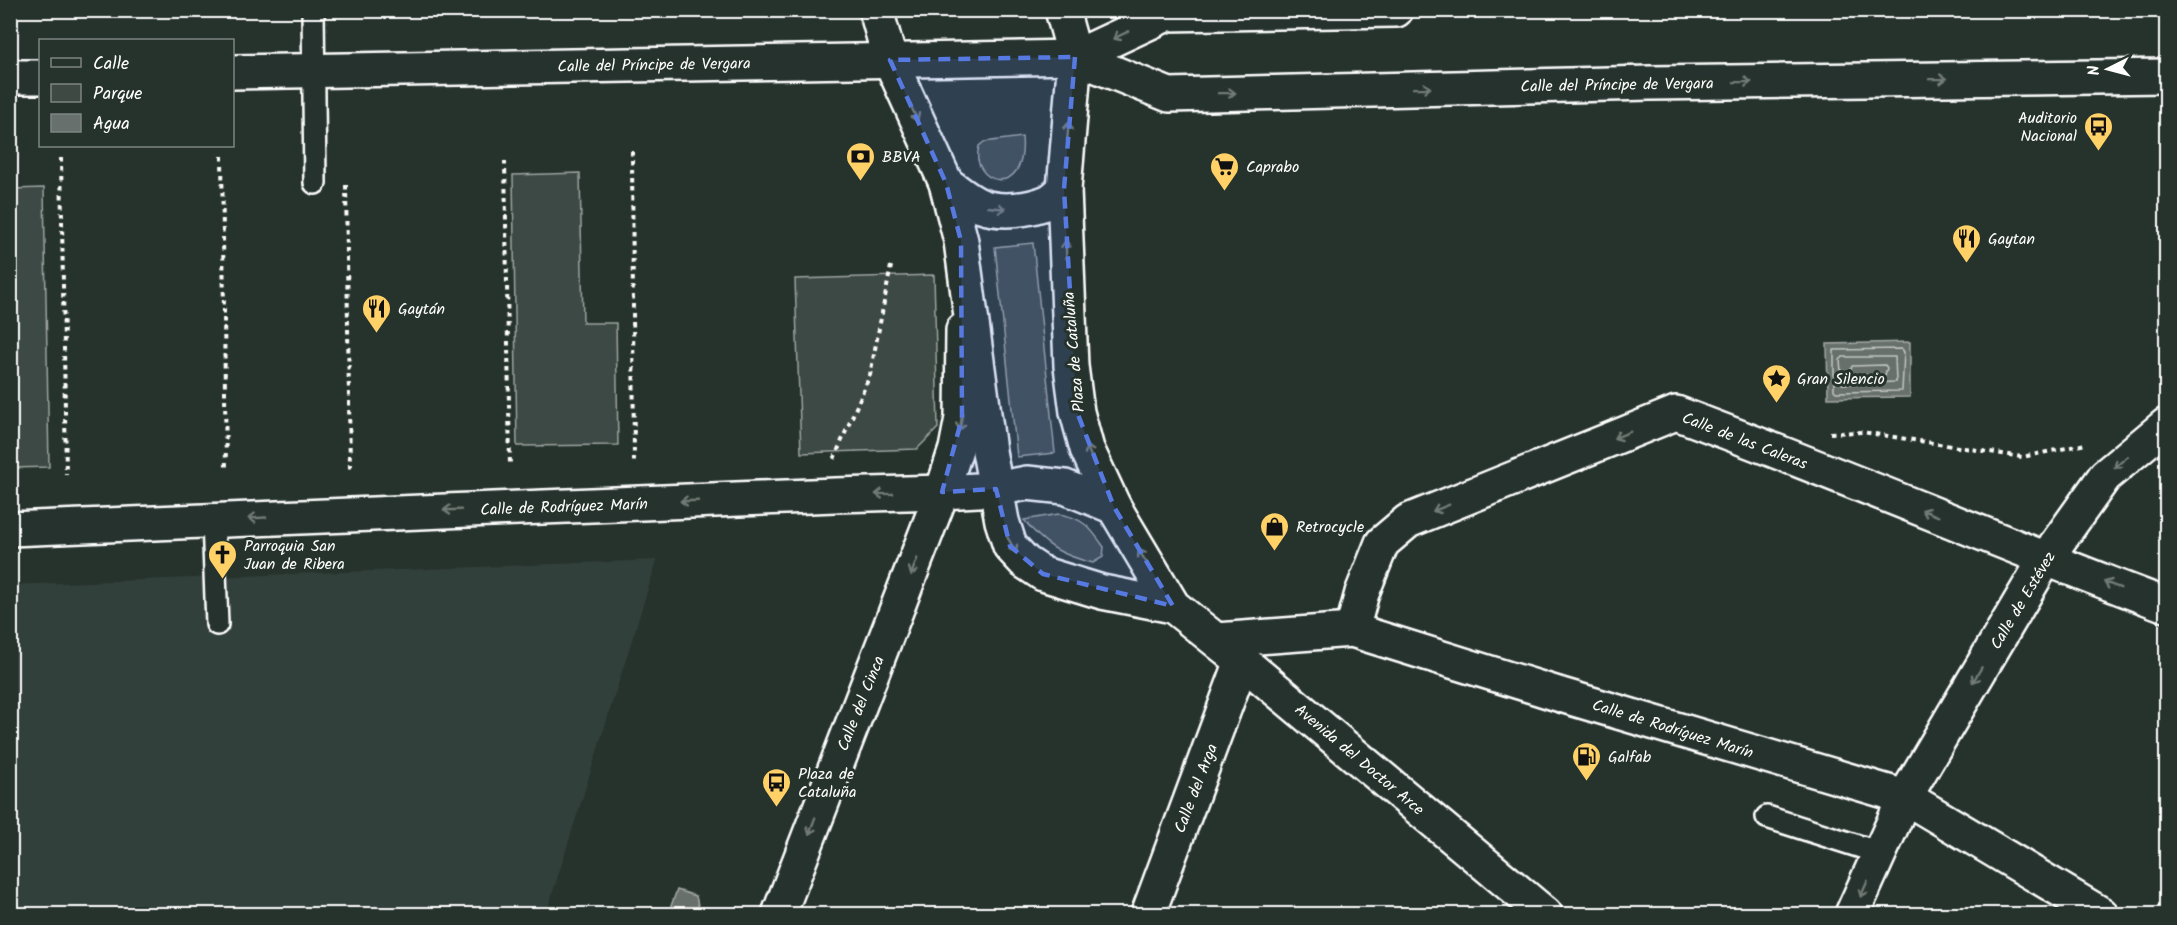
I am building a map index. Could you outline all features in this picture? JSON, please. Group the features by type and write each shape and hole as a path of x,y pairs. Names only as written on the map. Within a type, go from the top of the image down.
{"street":[{"path":"876,10 890,60 946,183 962,241 962,418 956,449 942,492"},
{"name":"Plaza de Cataluña","path":"1062,10 1075,57 1064,189 1071,366 1077,412 1088,449 1114,507"},
{"name":"Calle del Príncipe de Vergara","path":"1075,57 1167,14 1396,10"},
{"name":"Calle del Príncipe de Vergara","path":"234,72 1075,57 1169,95 1650,83 2166,76"},
{"path":"10,77 39,76"},
{"path":"946,183 981,206 999,210 1032,206 1050,200 1064,189"},
{"path":"963,259 996,489"},
{"name":"Calle de las Caleras","path":"1352,630 1362,593 1382,543 1408,521 1676,413 1813,465 2045,560 2166,606"},
{"name":"Calle de Estévez","path":"1852,915 1905,797 2045,560 2105,476 2166,425"},
{"name":"Calle de Rodríguez Marín","path":"10,529 942,492 996,489 1027,483 1065,487 1114,507"},
{"name":"Avenida del Doctor Arce","path":"996,489 1002,521 1010,546 1025,562 1043,574 1102,592 1173,606"},
{"name":"Calle del Cinca","path":"779,915 942,492"},
{"name":"Avenida del Doctor Arce","path":"1114,507 1173,606 1545,915"},
{"name":"Calle de Rodríguez Marín","path":"1216,640 1352,630 1561,695 1905,797 2101,915"},
{"name":"Calle del Arga","path":"1148,915 1242,661"}],"lane":[{"path":"313,10 315,183"},
{"path":"213,520 217,624"},
{"path":"1767,816 1880,853"}],"path":[{"path":"632,151 634,465"},
{"path":"222,156 226,471"},
{"path":"61,158 66,475"},
{"path":"505,161 510,467"},
{"path":"346,184 350,470"},
{"path":"834,459 870,375 891,266"},
{"path":"1829,433 1862,432 2022,457 2091,443"}],"highlighted area":[{"path":"1075,57 1064,189 1077,412 1114,507 1173,606 1043,574 1010,546 996,489 942,492 962,418 961,241 946,183 890,60"}],"shaded area":[{"path":"657,560 546,914 11,914 10,585"}],"green space":[{"path":"1022,137 1021,157 1016,171 1008,178 999,180 989,177 982,170 978,159 979,146 984,142"},
{"path":"580,173 583,323 616,323 618,445 517,446 513,175"},
{"path":"44,188 49,467 11,468 11,189"},
{"path":"1033,243 1055,453 1017,457 995,247"},
{"path":"934,275 938,428 917,449 801,453 795,279"},
{"path":"1059,514 1074,518 1090,529 1104,547 1103,557 1093,563 1063,553 1039,537 1024,520"}],"water":[{"path":"1910,342 1910,397 1828,398 1827,344"},
{"path":"677,890 696,896 700,914 668,914"}],"place":[{"name":"Auditorio Nacional","path":"2098,152"},
{"name":"BBVA","path":"861,182"},
{"name":"Caprabo","path":"1225,192"},
{"name":"Gaytan","path":"1967,264"},
{"name":"Gaytán","path":"377,334"},
{"name":"Gran Silencio","path":"1776,404"},
{"name":"Retrocycle","path":"1275,552"},
{"name":"Parroquia San Juan de Ribera","path":"223,580"},
{"name":"Galfab","path":"1587,782"},
{"name":"Plaza de Cataluña","path":"777,808"}]}
